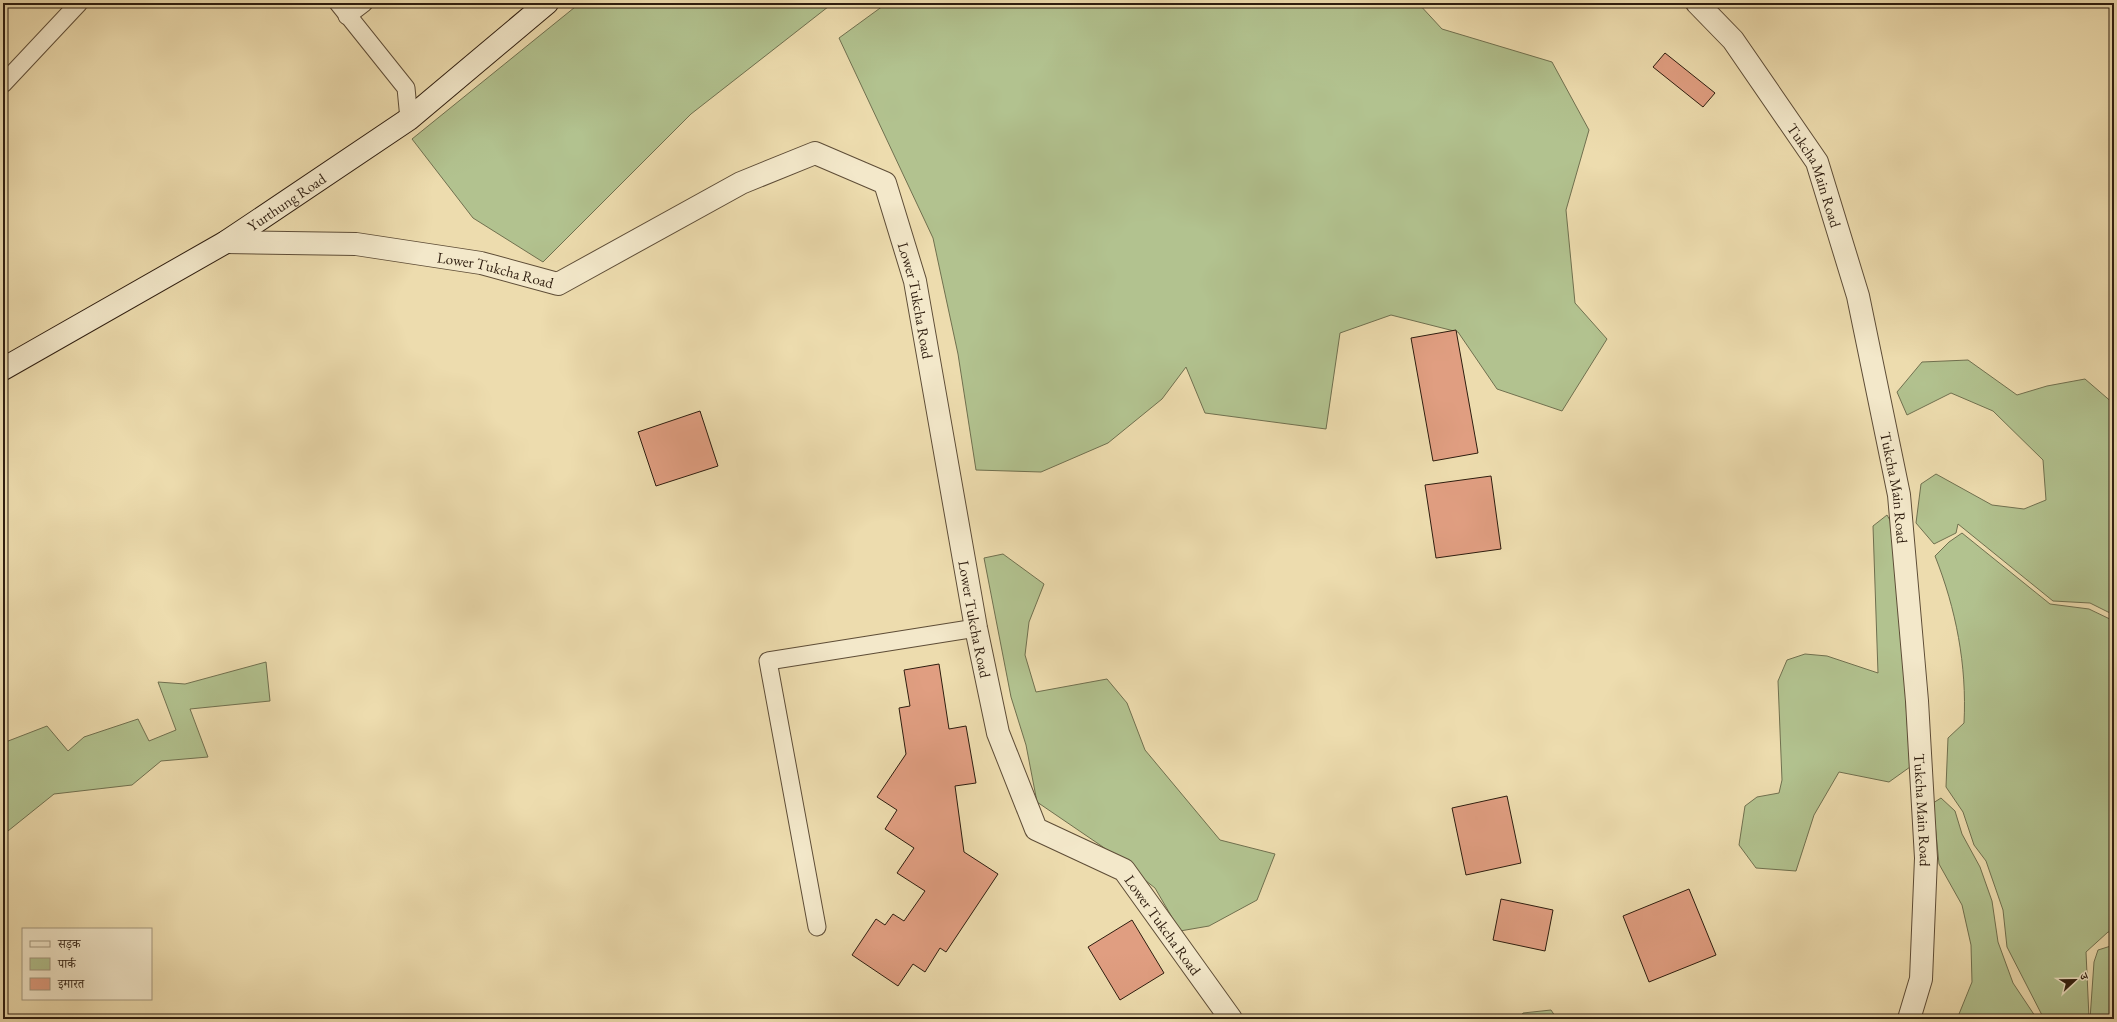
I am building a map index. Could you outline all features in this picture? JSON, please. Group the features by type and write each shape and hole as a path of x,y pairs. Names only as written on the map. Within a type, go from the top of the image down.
{"street":[{"name":"Yurthung Road","path":"3,369 226,242 409,119 548,3"},
{"name":"Tukcha Main Road","path":"1697,3 1733,40 1817,162 1858,296 1898,487 1916,693 1926,858 1921,979 1909,1019"},
{"name":"Lower Tukcha Road","path":"226,242 356,244 481,263 558,284 741,183 815,153 885,182 915,281 976,628 998,734 1036,829 1124,870 1230,1019"}],"lane":[{"path":"3,84 79,3"},
{"path":"364,3 343,10 406,88 409,119"},
{"path":"817,927 768,661 976,628"}],"green space":[{"path":"580,3 833,3 691,114 543,262 473,218 412,139"},
{"path":"887,3 1418,3 1442,29 1552,62 1589,130 1566,210 1575,303 1607,339 1562,411 1497,389 1458,332 1391,315 1340,333 1326,429 1205,413 1186,367 1162,399 1108,443 1041,472 976,470 958,354 933,238 839,38"},
{"path":"1968,360 2017,395 2047,386 2085,379 2114,404 2114,615 2090,603 2053,601 1958,524 1956,533 1934,544 1916,523 1921,484 1936,474 1992,505 2024,509 2046,500 2043,460 1993,411 1951,393 1907,415 1897,392 1922,362"},
{"path":"1887,515 1895,529 1910,767 1889,782 1839,772 1814,815 1796,871 1756,868 1739,845 1745,806 1757,797 1779,793 1782,780 1778,681 1787,660 1805,654 1827,656 1878,673 1873,526"},
{"path":"1962,533 2050,604 2089,609 2114,621 2114,932 2108,932 2086,952 2089,1018 2044,1019 2007,947 2003,910 1986,861 1974,845 1963,812 1946,787 1948,738 1964,723 1964,680 1962,659 1954,617 1949,596 1935,556 1949,542"},
{"path":"1003,554 1044,584 1029,622 1025,655 1036,692 1107,679 1127,703 1145,750 1220,840 1275,854 1257,900 1209,926 1180,931 1155,888 1103,847 1037,802 1026,745 1011,697 984,558"},
{"path":"266,662 270,701 190,709 208,757 161,761 132,785 54,794 3,835 3,743 47,726 68,751 84,737 138,719 149,741 176,730 158,682 185,684"},
{"path":"1941,798 1955,811 1962,834 1980,867 1992,901 1998,942 2013,983 2037,1019 1957,1019 1972,982 1971,945 1962,905 1939,864 1933,803"},
{"path":"2114,945 2114,1019 2090,1019 2094,962 2098,950"},
{"path":"1551,1010 1557,1019 1520,1019 1523,1013"}],"building":[{"path":"1665,53 1715,93 1703,107 1653,67"},
{"path":"1456,330 1478,453 1433,461 1411,338"},
{"path":"700,411 718,466 656,486 638,432"},
{"path":"1491,476 1501,549 1436,558 1425,485"},
{"path":"939,664 949,729 966,726 976,783 955,786 964,852 998,874 946,952 940,948 925,972 913,964 898,986 852,955 876,919 885,925 893,914 904,921 925,891 897,873 914,848 885,829 897,810 877,797 906,754 899,708 910,706 904,670"},
{"path":"1507,796 1521,863 1466,875 1452,808"},
{"path":"1689,889 1716,955 1649,982 1623,916"},
{"path":"1501,899 1553,910 1545,951 1493,940"},
{"path":"1132,920 1164,973 1120,1000 1088,947"}]}
